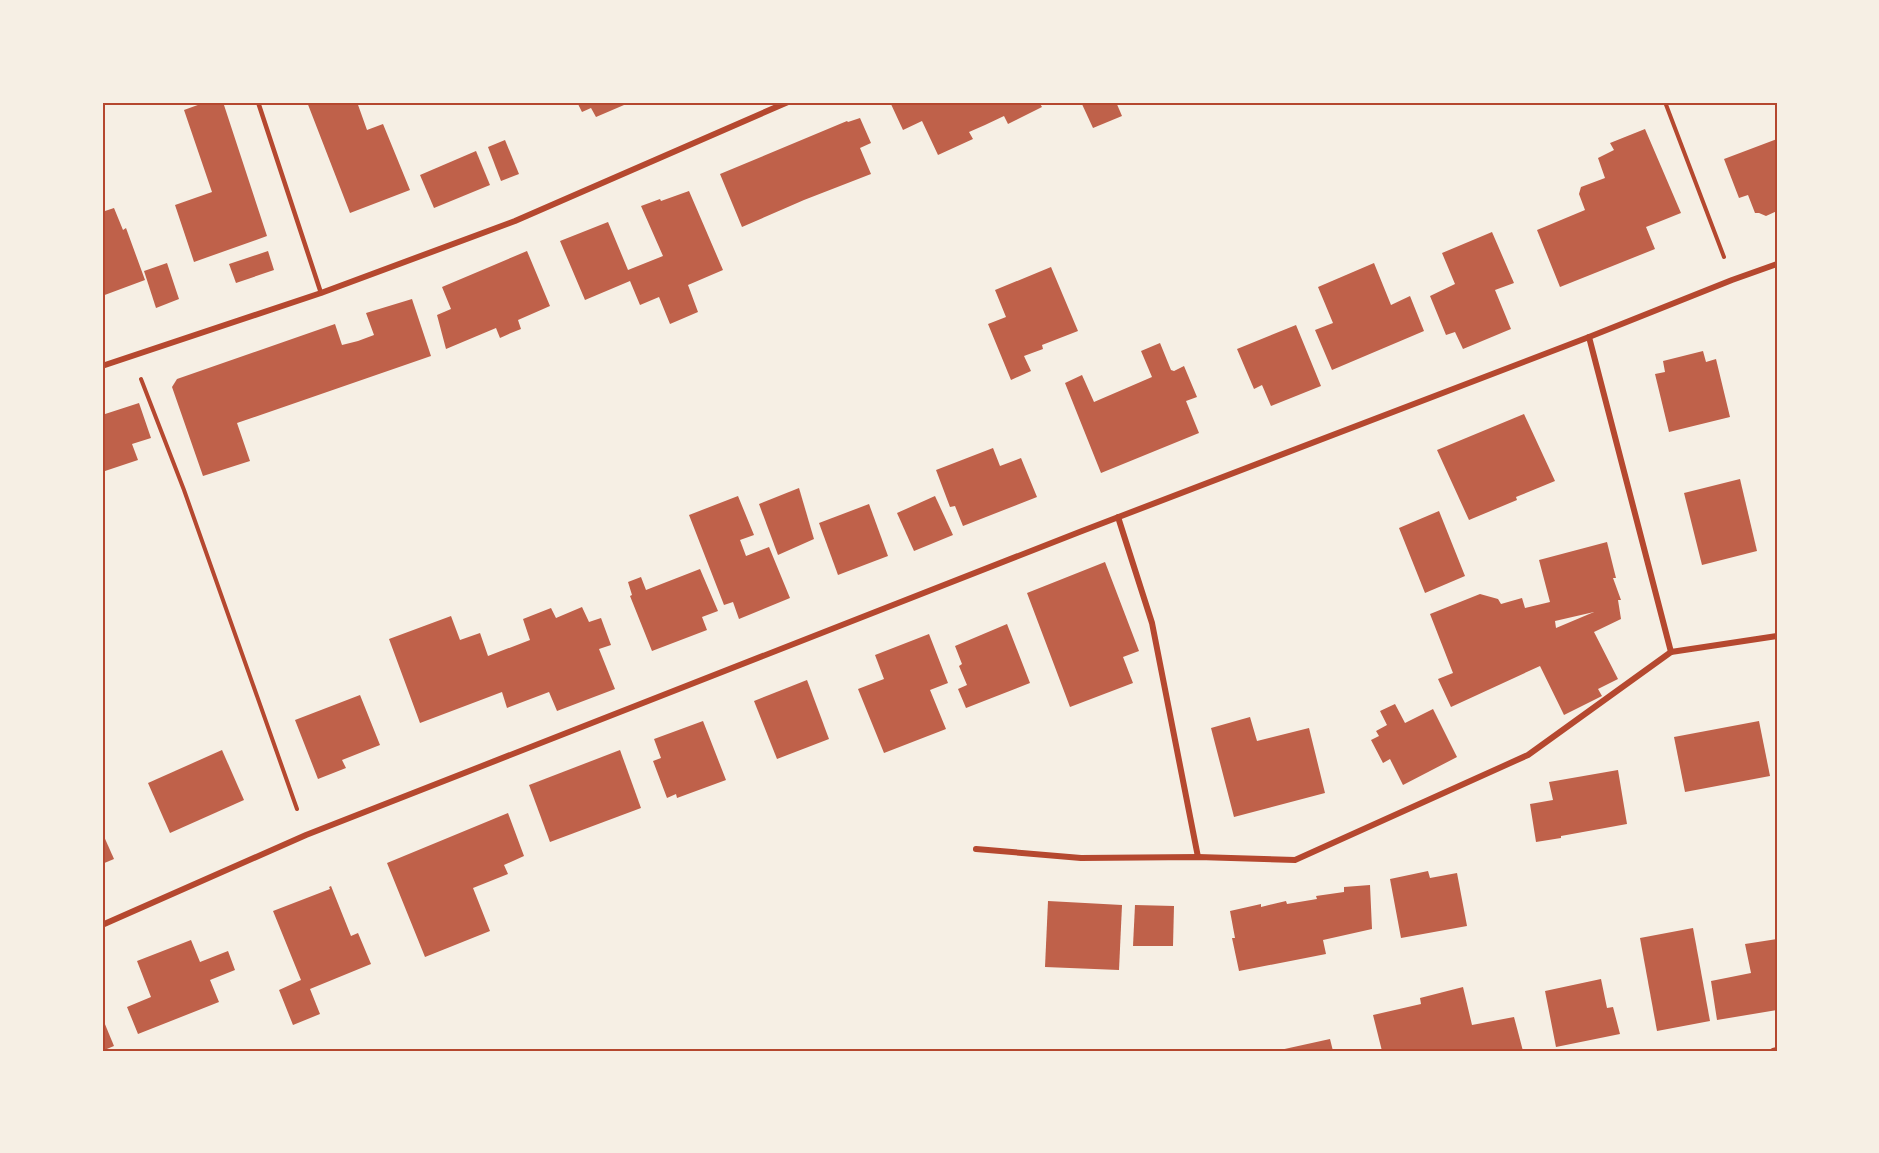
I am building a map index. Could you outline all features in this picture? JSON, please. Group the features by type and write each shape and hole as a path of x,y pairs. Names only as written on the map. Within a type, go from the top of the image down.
{"street":[{"path":"102,366 321,293 515,221 788,102"},
{"path":"102,925 306,835 1118,517 1777,264"},
{"path":"1589,337 1671,652"},
{"path":"1118,517 1152,623 1198,857"},
{"path":"976,849 1081,858 1198,857 1296,860 1528,755 1671,652 1777,636"},
{"path":"1773,1051 1777,1050"}],"lane":[{"path":"258,102 321,293"}],"path":[{"path":"1665,102 1732,280"},
{"path":"132,356 184,490 306,835"}],"building":[{"path":"206,102 223,102 267,236 194,262 175,205 212,192 184,110"},
{"path":"307,102 357,102 367,130 383,124 410,190 350,213"},
{"path":"577,102 631,102 596,117 591,108 582,112"},
{"path":"890,102 1039,102 1042,107 1008,124 1004,116 969,132 973,139 938,155 922,121 903,130"},
{"path":"1081,102 1116,102 1122,116 1093,128"},
{"path":"860,118 871,143 860,148 871,174 742,227 720,174 847,121"},
{"path":"1645,129 1681,213 1646,227 1655,249 1560,287 1537,230 1585,210 1579,194 1581,187 1605,178 1598,158 1614,150 1610,143"},
{"path":"1777,139 1777,211 1766,216 1755,213 1748,195 1739,198 1724,159"},
{"path":"505,140 519,174 501,181 488,147"},
{"path":"476,151 490,185 434,208 420,175"},
{"path":"689,191 723,270 688,285 698,312 670,324 659,297 640,305 630,281 585,300 560,241 608,222 628,270 663,256 641,206"},
{"path":"114,208 123,230 126,228 145,280 102,296 102,212"},
{"path":"1492,232 1514,283 1495,290 1511,329 1463,349 1455,332 1446,335 1430,296 1455,284 1442,253"},
{"path":"268,251 274,270 236,283 229,264"},
{"path":"527,251 550,306 518,320 521,329 500,338 496,328 446,349 437,315 451,309 442,287"},
{"path":"167,263 179,299 156,308 144,271"},
{"path":"1374,263 1391,305 1410,296 1424,331 1332,370 1315,330 1333,323 1318,287"},
{"path":"1051,267 1078,331 1042,345 1043,349 1024,356 1031,371 1011,380 988,324 1006,317 995,290"},
{"path":"412,299 431,356 237,423 250,461 203,476 172,387 177,379 335,324 342,345 358,341 374,335 366,313"},
{"path":"1296,325 1321,386 1271,406 1262,385 1254,389 1237,349"},
{"path":"1160,343 1171,370 1174,371 1184,366 1197,397 1186,401 1199,433 1101,473 1065,383 1082,375 1094,402 1152,377 1141,351"},
{"path":"1703,351 1706,362 1716,359 1730,417 1669,432 1655,374 1665,372 1663,361"},
{"path":"139,403 151,438 132,444 138,460 102,472 102,415"},
{"path":"1524,414 1555,481 1469,520 1437,450"},
{"path":"993,448 1000,466 1021,458 1037,497 963,526 955,506 950,507 936,470"},
{"path":"1740,479 1757,551 1702,565 1684,493"},
{"path":"799,488 814,539 778,555 759,504"},
{"path":"738,496 754,535 740,540 746,556 769,547 790,598 739,619 733,602 724,605 689,515"},
{"path":"935,496 953,535 914,551 897,513"},
{"path":"869,504 888,556 838,575 819,523"},
{"path":"1439,511 1465,576 1425,593 1399,528"},
{"path":"1607,542 1616,578 1613,578 1621,600 1618,600 1621,619 1594,632 1618,679 1598,689 1602,696 1564,715 1540,666 1451,707 1438,679 1453,673 1430,614 1480,594 1498,599 1501,604 1522,598 1525,608 1550,602 1539,560","holes":["1594,612 1556,628 1555,621"]},
{"path":"1105,562 1139,651 1123,657 1133,683 1070,707 1027,593"},
{"path":"700,569 718,611 702,617 707,630 652,651 630,596 632,595 628,582 641,577 646,590"},
{"path":"582,607 589,622 601,618 611,645 599,649 615,689 557,711 549,692 507,708 502,692 420,723 389,639 451,616 460,640 480,633 488,656 530,640 523,619 551,608 556,618"},
{"path":"1007,624 1030,683 966,708 958,689 967,685 959,666 962,664 955,646"},
{"path":"929,634 948,683 930,690 946,729 884,753 858,689 884,679 875,655"},
{"path":"807,680 829,739 777,759 754,701"},
{"path":"360,695 380,745 342,760 346,768 318,779 295,720"},
{"path":"1395,704 1405,723 1433,709 1457,757 1403,785 1390,759 1383,763 1371,740 1379,736 1376,731 1387,725 1380,711"},
{"path":"1250,717 1257,741 1309,728 1325,793 1234,817 1211,728"},
{"path":"703,721 726,780 677,798 676,794 667,798 653,761 661,758 654,739"},
{"path":"1759,721 1770,776 1685,792 1674,737"},
{"path":"222,750 244,800 170,833 148,783"},
{"path":"620,750 641,808 550,842 529,785"},
{"path":"1618,770 1627,824 1536,842 1530,804 1553,800 1549,782"},
{"path":"508,813 524,856 504,865 508,874 473,888 490,931 425,957 387,863"},
{"path":"102,832 114,859 102,864"},
{"path":"1428,871 1430,878 1457,873 1467,926 1401,938 1390,879"},
{"path":"1370,885 1372,929 1323,940 1326,954 1239,971 1232,938 1235,938 1230,911 1261,904 1261,907 1286,901 1287,904 1317,899 1316,896 1344,892 1344,887"},
{"path":"331,886 351,936 358,933 371,964 310,989 320,1014 293,1025 279,990 301,980 273,911 330,889"},
{"path":"1048,901 1122,905 1119,970 1045,967"},
{"path":"1135,905 1174,906 1173,946 1133,946"},
{"path":"1693,928 1710,1021 1657,1031 1640,938"},
{"path":"1777,939 1777,1010 1717,1020 1711,981 1751,973 1745,944"},
{"path":"191,940 200,962 228,951 235,970 210,980 219,1002 138,1034 127,1007 151,997 137,961"},
{"path":"1601,979 1607,1008 1613,1007 1620,1034 1556,1047 1545,991"},
{"path":"1463,987 1472,1025 1514,1017 1523,1051 1382,1051 1373,1015 1421,1004 1420,998"},
{"path":"102,1017 114,1046 102,1051"},
{"path":"1330,1039 1333,1051 1280,1051 1280,1050"}]}
